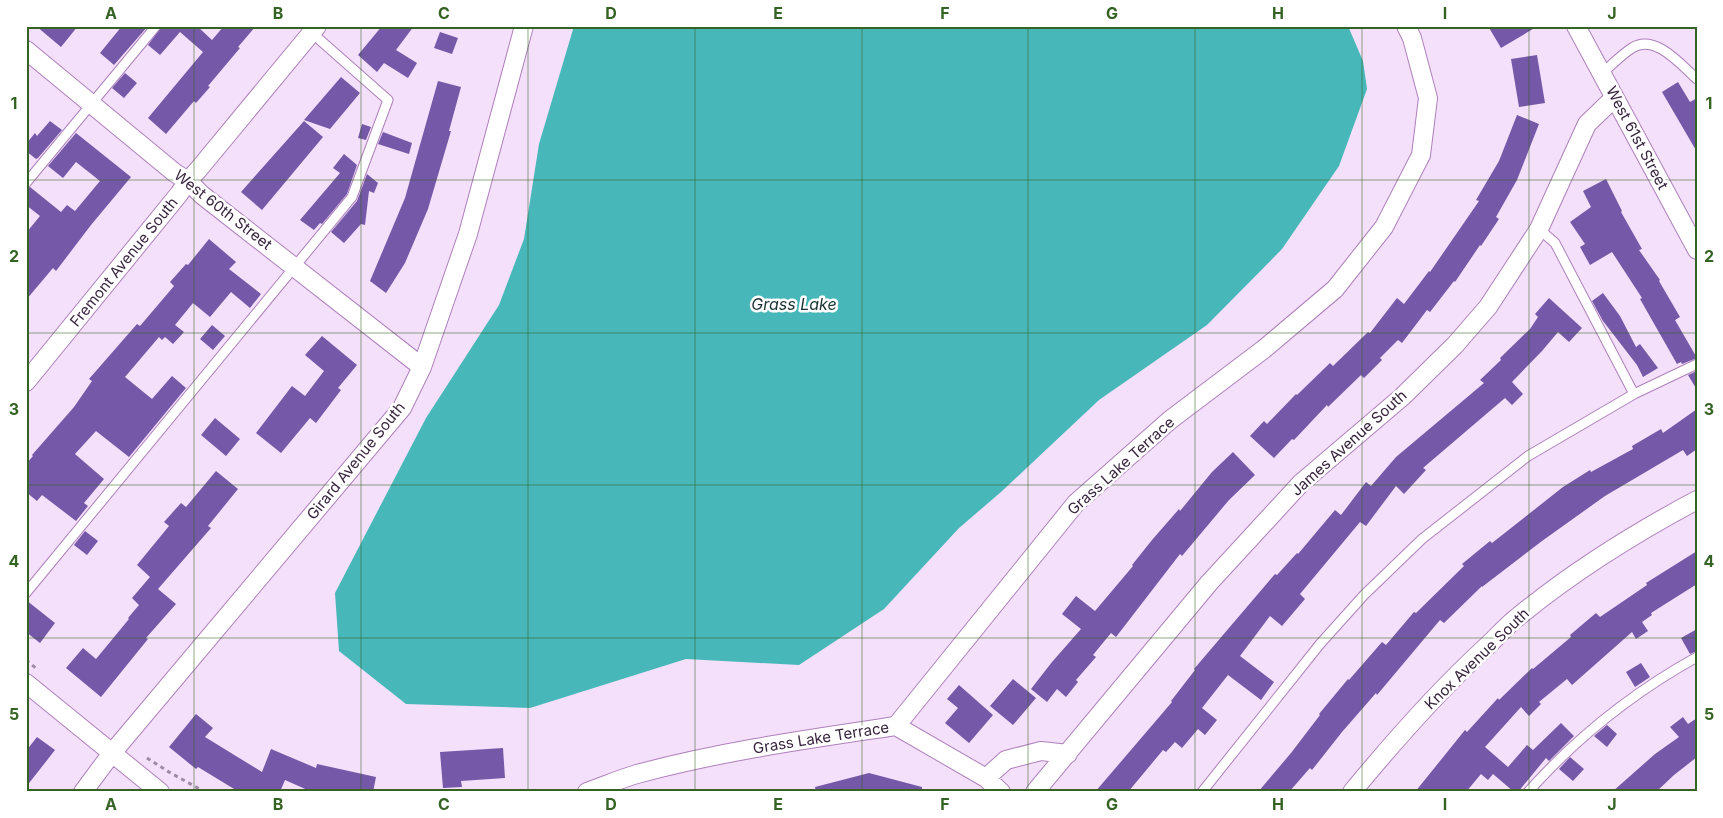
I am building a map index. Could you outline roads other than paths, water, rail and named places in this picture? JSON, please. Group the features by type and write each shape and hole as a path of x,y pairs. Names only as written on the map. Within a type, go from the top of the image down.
{"street":[{"name":"Girard Avenue South","path":"83,792 112,754 402,408 422,367 468,234 524,26"},
{"name":"Grass Lake Terrace","path":"587,792 636,774 714,756 896,726 1076,503 1170,420 1264,349 1335,289 1384,227 1421,155 1428,98 1412,38 1406,26"},
{"name":"West 61st Street","path":"1576,26 1697,250"},
{"name":"Fremont Avenue South","path":"26,382 188,181 314,30"},
{"name":"West 60th Street","path":"26,50 188,181 202,195 422,367"},
{"name":"James Avenue South","path":"1035,792 1209,583 1301,483 1402,397 1456,345 1488,307 1539,229 1587,124 1614,98"},
{"name":"Knox Avenue South","path":"1352,792 1389,746 1454,676 1518,616 1582,570 1653,523 1697,500"},
{"path":"26,683 160,792"},
{"path":"896,726 986,778 1001,792"},
{"path":"986,778 1006,760 1040,751 1068,754"}],"lane":[{"path":"26,183 156,26"},
{"path":"26,593 352,197 388,100 314,30"},
{"path":"1602,74 1633,47 1645,43 1662,49 1697,79"},
{"path":"1539,229 1555,243 1634,394"},
{"path":"1202,792 1320,644 1364,595 1422,539 1528,456 1634,394 1697,364"},
{"path":"1528,792 1601,720 1663,676 1697,657"}],"water":[{"name":"Grass Lake","path":"574,26 1348,26 1363,61 1367,89 1339,166 1282,249 1207,325 1099,400 1001,492 959,528 884,609 799,665 686,659 530,708 406,704 339,651 335,593 426,418 499,305 524,239 539,144"}]}
